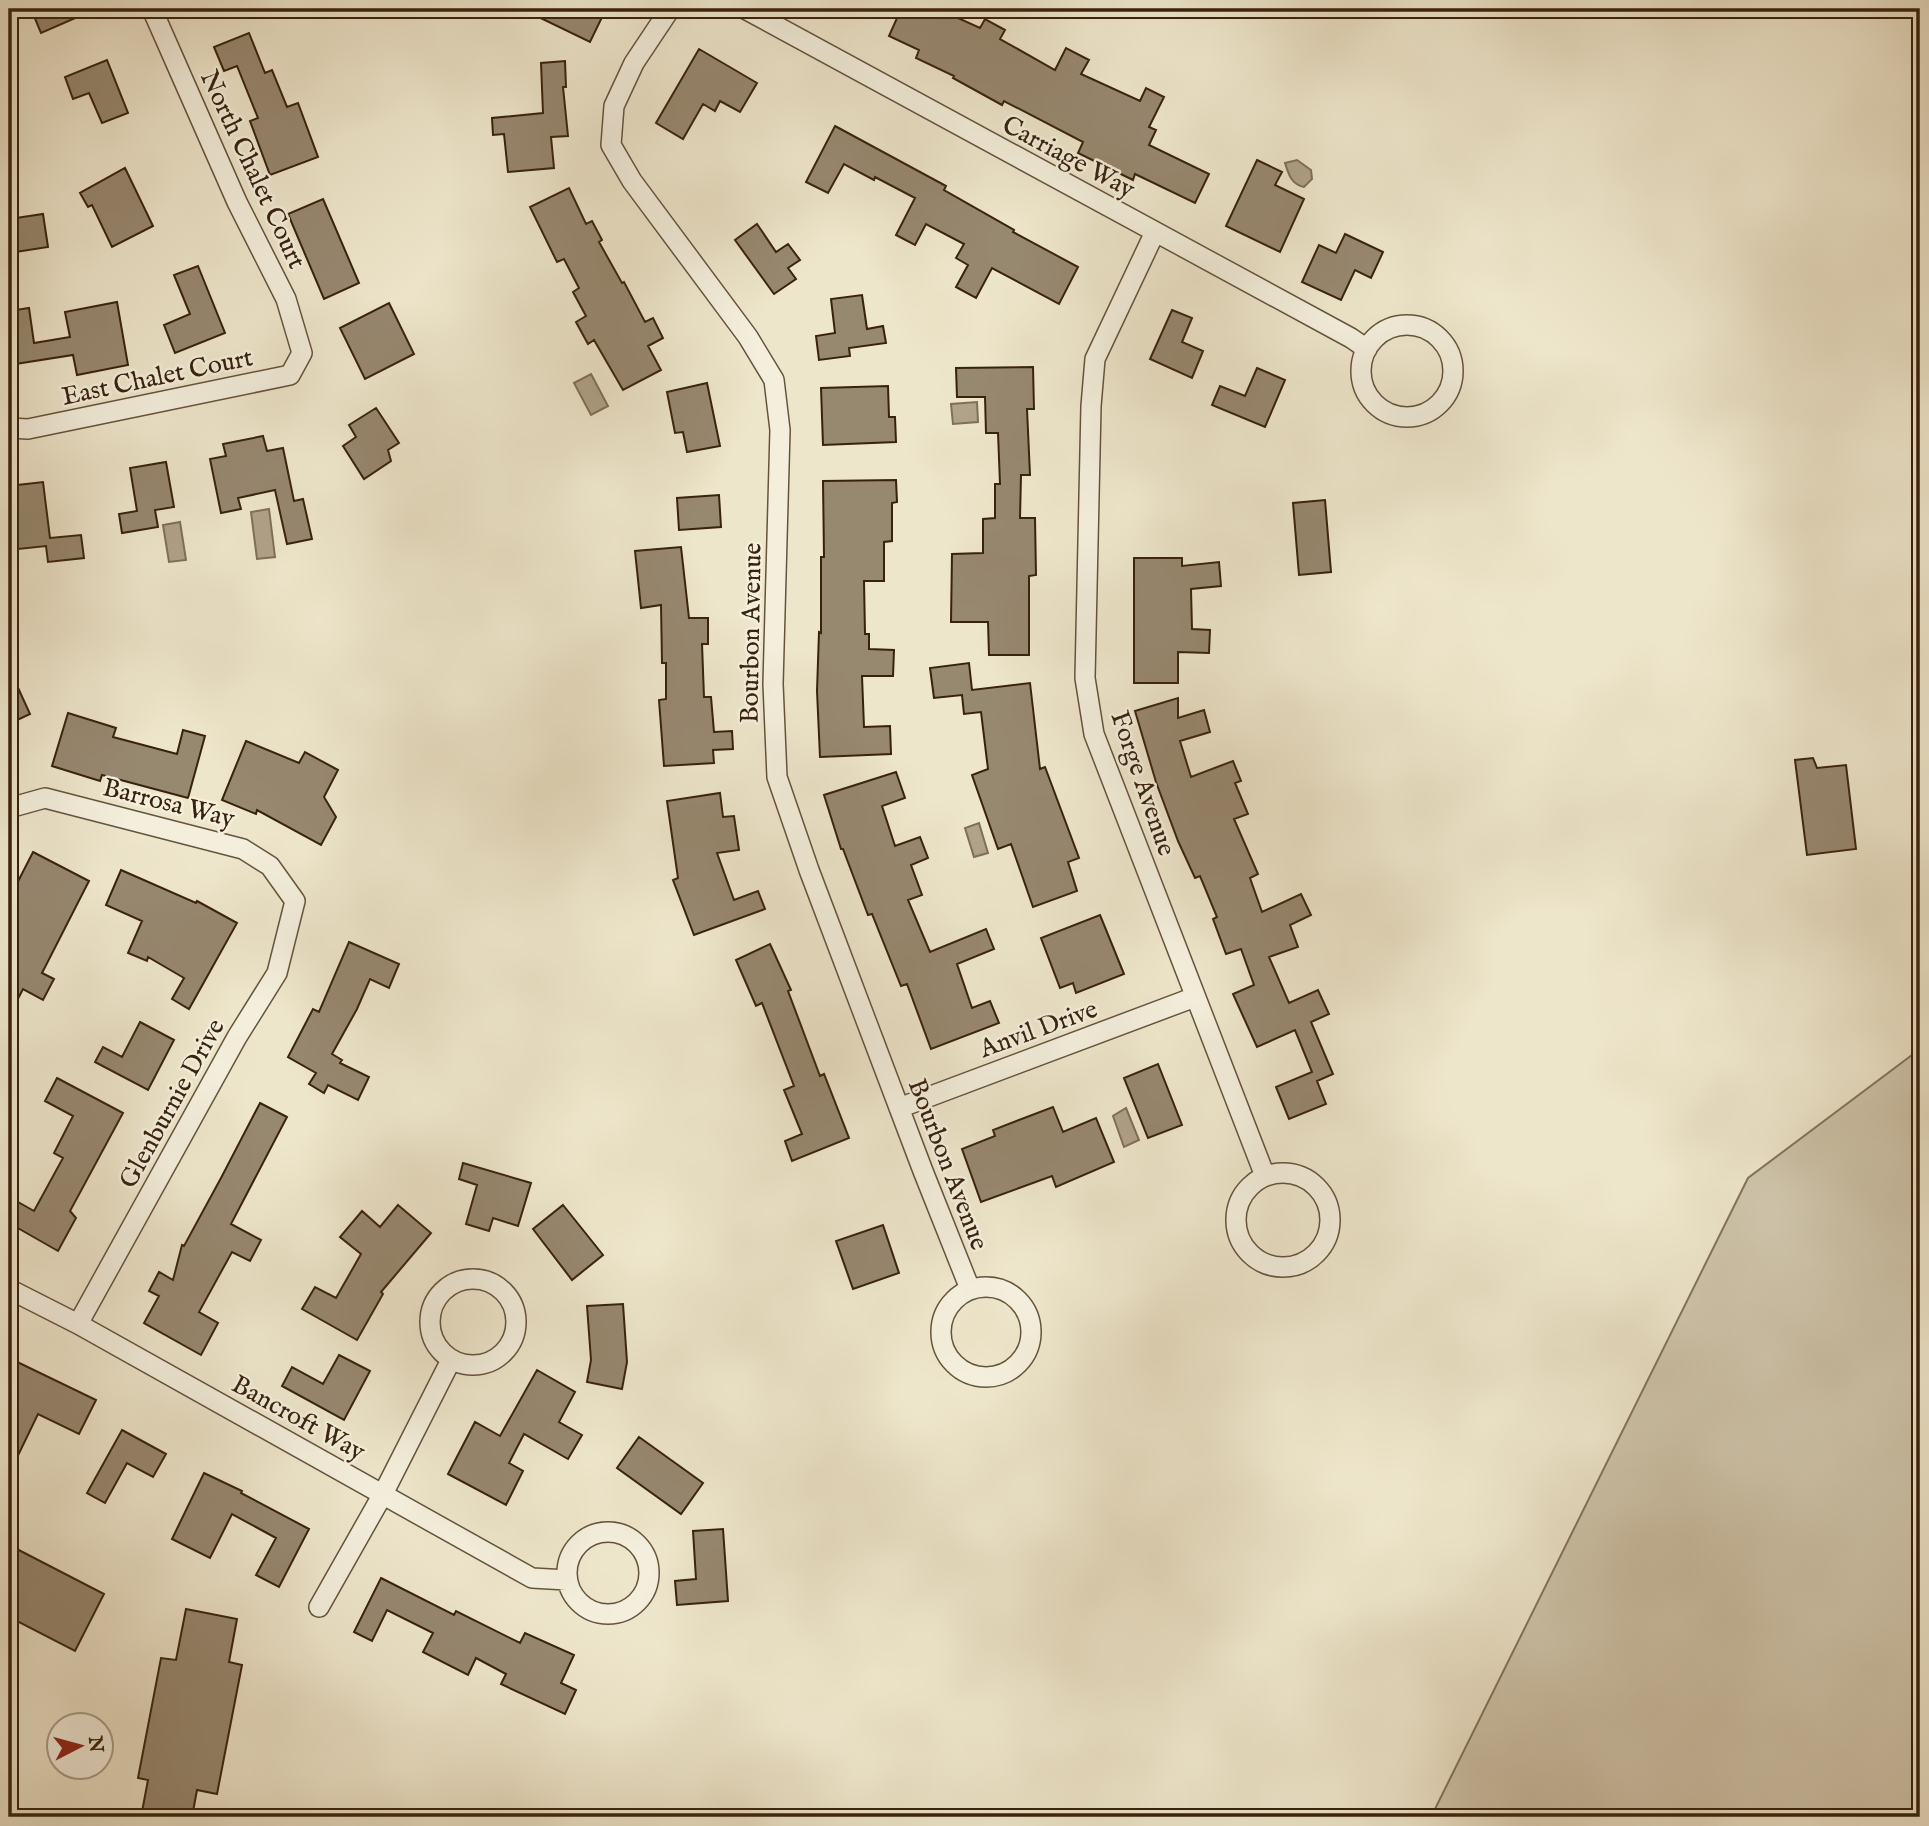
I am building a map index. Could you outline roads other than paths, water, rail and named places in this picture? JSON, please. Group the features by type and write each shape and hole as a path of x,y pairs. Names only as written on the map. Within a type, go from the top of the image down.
{"street":[{"name":"North Chalet Court","path":"152,9 237,202 286,299 302,353"},
{"name":"Bourbon Avenue","path":"670,9 634,63 614,106 611,145 632,181 748,337 774,380 780,430 773,684 777,778 809,870 970,1289"},
{"name":"Carriage Way","path":"745,9 1367,349"},
{"name":"Forge Avenue","path":"1155,232 1095,359 1091,406 1085,678 1094,734 1265,1176"},
{"path":"1412,325 1429,331 1443,342 1452,358 1453,376 1448,393 1436,407 1421,416 1403,417 1386,412 1372,401 1363,385 1362,367 1367,349 1378,335 1394,327 1412,325"},
{"name":"East Chalet Court","path":"9,428 28,429 290,375 302,353"},
{"name":"Barrosa Way","path":"9,808 46,798 243,849 270,866 295,901"},
{"name":"Glenburnie Drive","path":"78,1324 237,1037 277,973 295,901"},
{"name":"Anvil Drive","path":"899,1108 1195,998"},
{"path":"1283,1173 1301,1176 1316,1186 1327,1202 1331,1220 1327,1238 1317,1253 1302,1264 1284,1267 1266,1264 1250,1254 1240,1239 1236,1221 1240,1202 1250,1187 1265,1176 1283,1173"},
{"path":"479,1279 495,1284 508,1296 515,1311 516,1328 510,1345 499,1357 484,1365 467,1366 451,1360 438,1349 430,1334 430,1316 435,1300 446,1287 462,1280 479,1279"},
{"name":"Bourbon Avenue","path":"988,1286 1005,1290 1019,1301 1029,1316 1032,1334 1028,1351 1014,1368 1002,1375 985,1378 967,1374 953,1363 943,1348 940,1331 944,1313 955,1298 970,1289 988,1286"},
{"name":"Bancroft Way","path":"9,1289 78,1324 531,1578 567,1580"},
{"path":"319,1607 383,1494 451,1360"},
{"path":"600,1532 617,1532 632,1538 643,1550 649,1565 649,1581 642,1596 630,1608 615,1614 599,1614 584,1607 573,1595 567,1580 567,1564 574,1549 585,1538 600,1532"}]}
